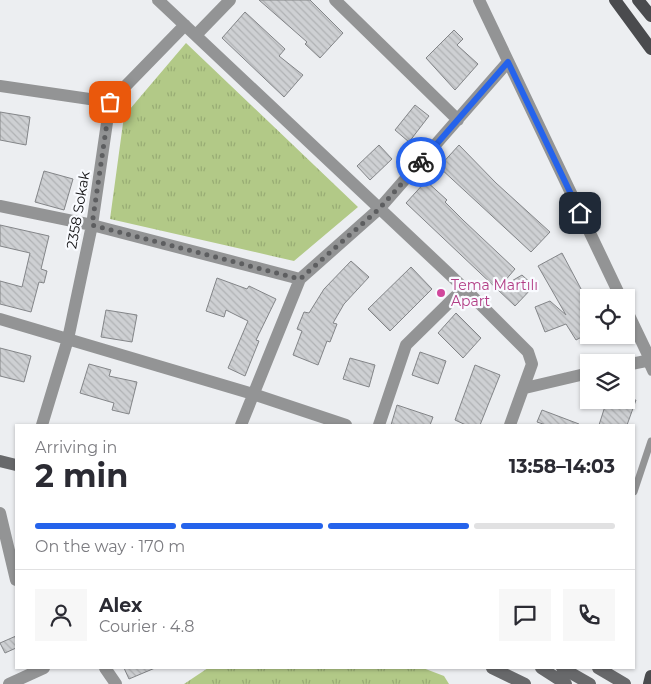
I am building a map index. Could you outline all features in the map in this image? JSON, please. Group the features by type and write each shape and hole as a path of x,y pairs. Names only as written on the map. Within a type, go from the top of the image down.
{"main road":[{"path":"615,0 650,48"},
{"path":"638,0 651,16"},
{"path":"649,684 651,676"}],"street":[{"path":"158,0 464,288 528,352 532,364 525,388 510,424"},
{"path":"196,35 230,0"},
{"path":"335,0 458,120"},
{"path":"479,0 617,289"},
{"path":"0,86 110,102 186,25"},
{"path":"241,424 300,279 379,209 508,62"},
{"name":"2358 Sokak","path":"42,424 68,339 92,225 110,102"},
{"path":"0,206 92,225 300,279"},
{"path":"379,424 406,344 464,288"},
{"path":"0,319 253,394 343,424"},
{"path":"635,328 648,355 649,367 635,366"},
{"path":"525,388 580,376"},
{"path":"0,461 15,465"},
{"path":"0,513 15,577"},
{"path":"0,555 15,579"},
{"path":"10,684 42,669"},
{"path":"106,669 116,684"},
{"path":"494,669 525,684"},
{"path":"543,669 566,684"},
{"path":"564,669 590,684"},
{"path":"600,669 625,684"}],"lane":[{"path":"635,489 651,441"}],"green space":[{"path":"186,43 358,207 294,261 110,219 124,116"},
{"path":"206,669 426,669 444,676 449,684 184,684"}],"building":[{"path":"259,0 310,0 343,33 320,58 305,44 307,42"},
{"path":"245,12 285,49 279,56 303,75 284,97 222,38"},
{"path":"454,30 463,39 457,45 478,64 455,90 426,58"},
{"path":"415,105 429,116 409,142 395,130"},
{"path":"0,112 30,117 26,145 0,140"},
{"path":"379,145 392,159 370,180 357,166"},
{"path":"459,145 496,183 550,232 531,252 439,167"},
{"path":"44,171 73,179 64,210 35,202"},
{"path":"426,181 447,200 445,202 464,221 515,269 498,289 522,275 534,286 515,306 406,203"},
{"path":"0,225 49,236 41,269 47,271 44,283 39,282 31,312 0,304 0,281 22,287 30,253 0,246"},
{"path":"562,253 581,289 580,338 576,340 566,324 545,332 535,307 550,301 566,315 538,266"},
{"path":"351,261 369,277 344,304 333,323 337,324 330,342 327,341 318,365 293,355 302,331 297,329 304,312 309,313 324,289"},
{"path":"411,267 432,289 390,331 368,309"},
{"path":"217,278 247,289 249,286 276,299 256,340 259,341 245,376 228,368 248,321 226,310 224,317 206,311"},
{"path":"106,310 137,315 132,342 101,337"},
{"path":"456,313 481,338 463,358 438,333"},
{"path":"0,348 31,356 24,382 0,376"},
{"path":"420,352 446,361 438,384 412,375"},
{"path":"350,358 375,365 369,387 343,379"},
{"path":"89,364 111,370 109,376 137,382 129,414 112,410 114,403 80,393"},
{"path":"475,365 500,375 480,424 464,424 455,420"},
{"path":"397,405 433,417 430,424 391,424"},
{"path":"604,409 633,409 627,424 599,424"},
{"path":"542,410 579,424 543,424 537,422"},
{"path":"15,636 15,648 5,653 0,643"},
{"path":"124,669 153,669 129,679"}],"way so far":[{"path":"110,102 92,225 300,279 379,209 421,162"}],"place":[{"name":"Tema Martılı Apart","path":"441,293"}],"route":[{"path":"421,162 508,62 580,213"}]}
